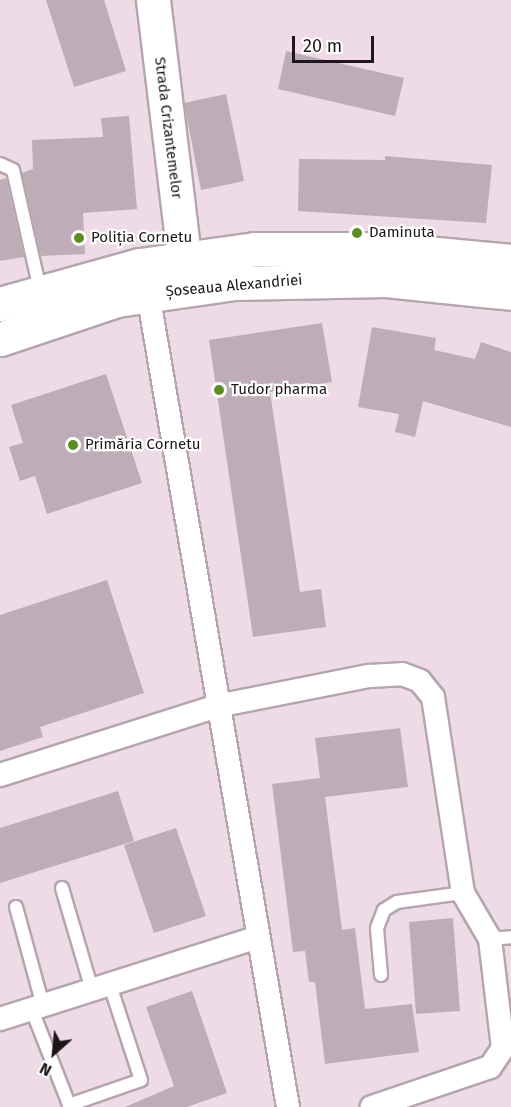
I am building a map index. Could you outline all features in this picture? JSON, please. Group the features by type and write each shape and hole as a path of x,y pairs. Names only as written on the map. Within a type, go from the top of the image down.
{"main road":[{"name":"Strada Crizantemelor","path":"153,0 184,255"},
{"path":"0,304 40,290 184,255 317,247 511,261"},
{"name":"Șoseaua Alexandriei","path":"0,339 148,294 285,278 386,280 511,293"}],"street":[{"path":"148,294 255,938 288,1107"},
{"path":"0,775 217,706 369,676 402,674 420,681 433,697 463,893 500,938 505,1042 490,1067 372,1107"},
{"path":"0,1019 255,938"}],"lane":[{"path":"0,164 13,170 40,290"},
{"path":"16,908 38,1008 69,1106 141,1080 101,988 62,888"},
{"path":"381,975 377,928 384,910 397,902 463,893"}],"building":[{"path":"46,0 104,0 126,71 74,87"},
{"path":"286,51 404,78 395,116 278,89"},
{"path":"226,94 244,181 201,190 184,103"},
{"path":"129,116 137,209 83,213 85,254 41,256 22,173 33,169 32,140 103,137 101,118"},
{"path":"385,156 492,165 486,223 298,211 299,159 385,160"},
{"path":"6,178 24,257 0,261 0,180"},
{"path":"322,323 332,382 270,392 300,592 321,589 326,627 253,637 209,340"},
{"path":"372,327 436,338 434,350 475,359 481,342 511,352 511,427 423,401 415,437 395,432 399,414 358,407"},
{"path":"106,374 142,483 47,514 35,476 20,481 9,447 23,443 11,405"},
{"path":"107,580 144,693 40,727 43,737 0,751 0,615"},
{"path":"400,728 408,787 325,797 342,930 355,928 365,1009 412,1004 419,1052 325,1064 315,982 309,982 305,951 293,952 272,784 320,778 315,738"},
{"path":"118,791 134,841 0,883 0,828"},
{"path":"176,828 206,916 154,933 124,845"},
{"path":"453,918 460,1011 416,1014 409,922"},
{"path":"192,991 227,1093 187,1107 125,1107 174,1086 146,1007"}],"place":[{"name":"Daminuta","path":"357,233"},
{"name":"Poliția Cornetu","path":"79,238"},
{"name":"Tudor pharma","path":"219,390"},
{"name":"Primăria Cornetu","path":"73,445"}]}
